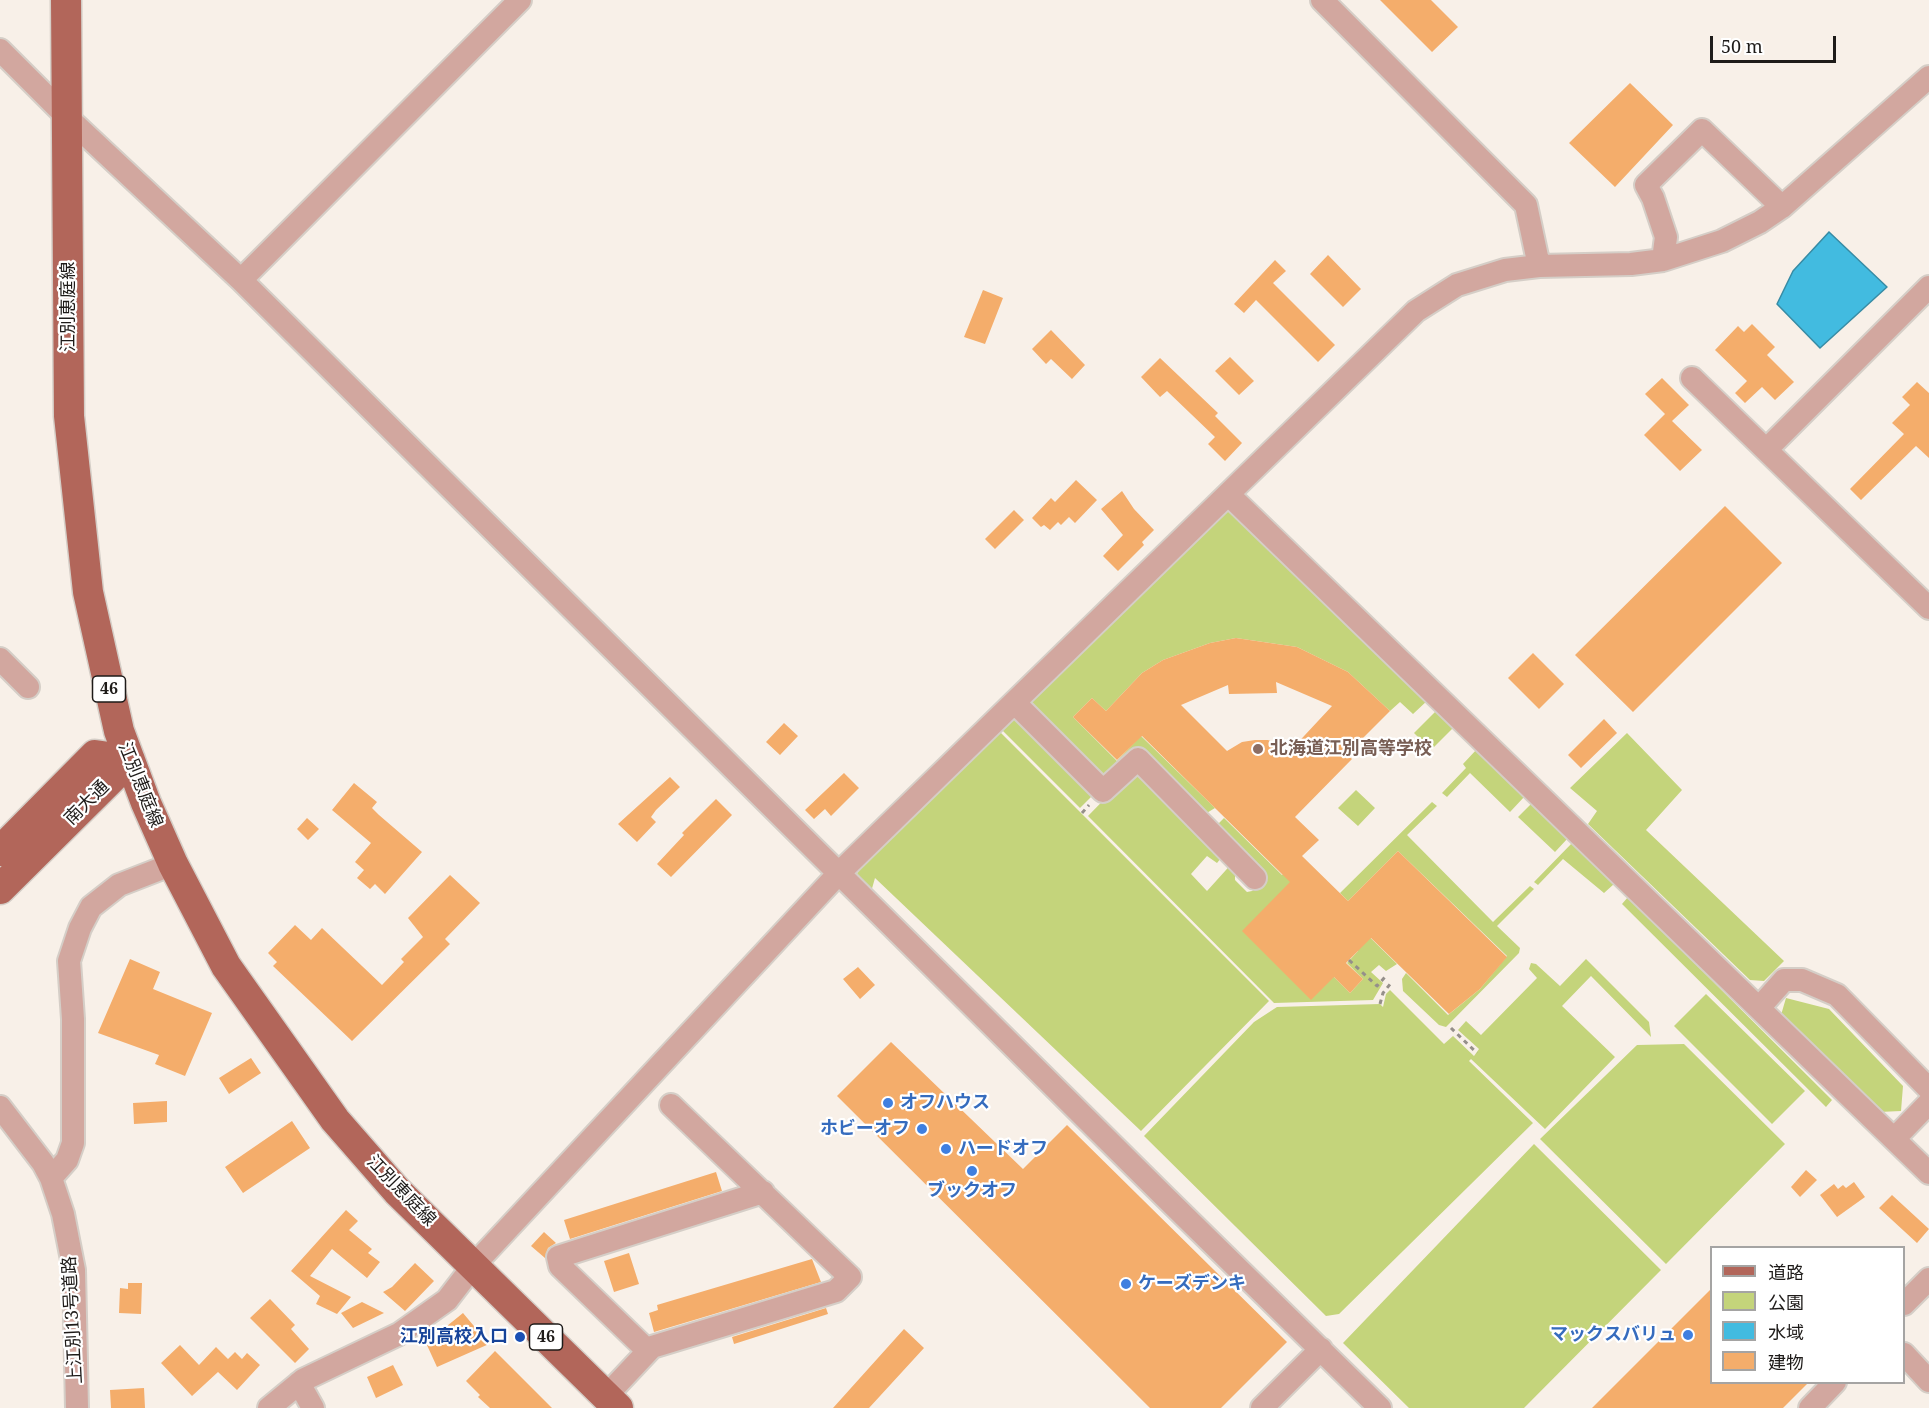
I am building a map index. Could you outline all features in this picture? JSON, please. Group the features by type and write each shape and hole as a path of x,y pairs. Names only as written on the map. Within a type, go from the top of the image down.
{"main road":[{"name":"江別恵庭線","path":"66,0 69,416 88,592 119,731 130,760 173,864 226,966 335,1120 397,1191 612,1402"},
{"name":"南大通","path":"0,850 95,755 130,760"},
{"name":"南大通","path":"0,889 130,760"}],"street":[{"path":"242,280 520,0"},
{"path":"1322,0 1526,205 1539,266"},
{"path":"0,50 67,117 242,280 1380,1408"},
{"path":"269,1408 299,1383 399,1334 447,1300 474,1265 840,872 1229,495 1416,310 1457,285 1505,270 1539,266 1631,264 1663,260 1722,241 1760,222 1782,207 1929,77"},
{"path":"1663,260 1666,237 1653,198 1646,185 1702,130 1782,207"},
{"path":"1767,449 1929,287"},
{"path":"1692,378 1929,608"},
{"path":"1229,495 1929,1173"},
{"path":"0,659 28,687"},
{"path":"1015,703 1103,791 1138,759 1256,878"},
{"path":"51,1178 67,1160 73,1143 73,1019 69,961 80,928 91,907 119,885 173,864"},
{"path":"1759,1008 1784,980 1803,980 1837,995 1929,1089"},
{"path":"1894,1139 1929,1103"},
{"path":"612,1402 652,1347 836,1291 850,1276 671,1105"},
{"name":"上江別13号道路","path":"0,1107 32,1146 51,1178 67,1231 74,1270 77,1408"},
{"path":"648,1351 560,1266 558,1257 763,1192"},
{"path":"1905,1303 1927,1284"},
{"path":"1262,1408 1321,1349"},
{"path":"1905,1355 1929,1381"},
{"path":"299,1383 313,1408"},
{"path":"1810,1408 1834,1384"}],"path":[{"path":"1349,960 1377,986 1385,977"},
{"path":"1380,1004 1383,993 1391,983"},
{"path":"1451,1028 1477,1053"}],"green space":[{"path":"1226,509 1234,510 1428,700 1413,714 1400,702 1390,711 1348,672 1297,647 1236,638 1210,643 1163,660 1142,673 1106,711 1092,698 1073,717 1117,761 1141,736 1215,808 1205,814 1138,752 1100,778 1025,706"},
{"path":"1437,710 1455,726 1431,750 1414,733"},
{"path":"1016,714 1096,792 1080,808 1001,729"},
{"path":"999,731 1269,1001 1141,1131 875,878 871,892 861,883 857,874 862,864"},
{"path":"1627,733 1682,790 1646,830 1784,961 1764,981 1750,980 1588,824 1597,811 1570,788"},
{"path":"1477,749 1525,796 1510,812 1470,773 1447,797 1442,793 1466,768 1463,764"},
{"path":"1139,768 1226,852 1217,863 1207,856 1191,874 1207,891 1235,860 1235,880 1247,892 1252,891 1265,878 1219,828 1219,823 1224,818 1282,875 1285,873 1292,880 1334,977 1350,993 1363,979 1347,963 1358,951 1339,907 1397,964 1386,971 1379,965 1371,972 1383,983 1373,1000 1274,1003 1088,816 1131,772"},
{"path":"1356,790 1375,808 1358,826 1338,808"},
{"path":"1432,802 1437,806 1407,835 1493,922 1530,886 1534,889 1497,926 1520,948 1519,953 1446,1027 1439,1025 1403,991 1402,979 1406,973 1448,1015 1480,989 1507,956 1398,851 1348,901 1340,893"},
{"path":"1532,803 1568,838 1555,852 1518,817"},
{"path":"1573,842 1614,884 1604,893 1563,859 1538,885 1534,882"},
{"path":"1628,897 1832,1100 1826,1107 1622,904"},
{"path":"1586,959 1649,1022 1651,1037 1591,976 1562,1006 1615,1057 1545,1129 1471,1059 1469,1061 1533,1123 1339,1314 1326,1316 1144,1136 1254,1022 1277,1007 1380,1004 1383,1007 1386,994 1390,990 1444,1044 1453,1036 1474,1056 1479,1049 1458,1030 1466,1021 1481,1035 1537,978 1529,969 1531,963 1536,964 1560,986"},
{"path":"1706,994 1805,1091 1772,1124 1674,1026"},
{"path":"1786,998 1829,1009 1903,1086 1901,1111 1879,1112 1781,1015"},
{"path":"1684,1044 1785,1144 1666,1264 1540,1139 1637,1045"},
{"path":"1534,1144 1661,1270 1524,1408 1409,1408 1343,1343"}],"water":[{"path":"1829,232 1887,287 1820,348 1777,304 1793,271"}],"building":[{"path":"1380,0 1431,0 1458,27 1432,52"},
{"path":"1630,83 1673,125 1615,187 1569,143"},
{"path":"1328,255 1361,289 1343,307 1310,274"},
{"path":"1275,260 1286,271 1273,283 1335,345 1318,362 1256,300 1244,313 1234,304"},
{"path":"983,290 1003,298 985,344 964,337"},
{"path":"1752,324 1775,347 1767,355 1794,382 1775,400 1762,387 1745,403 1735,393 1747,381 1715,350 1738,326 1744,332"},
{"path":"1051,330 1085,365 1072,379 1051,359 1046,364 1032,349"},
{"path":"1230,357 1254,381 1239,395 1215,371"},
{"path":"1160,358 1218,413 1215,416 1242,443 1225,461 1208,444 1215,437 1167,391 1160,397 1141,377"},
{"path":"1662,378 1689,405 1672,421 1702,450 1680,471 1644,435 1665,414 1645,394"},
{"path":"1917,382 1929,393 1929,458 1916,446 1861,500 1850,489 1904,434 1892,423 1910,405 1902,397"},
{"path":"1076,480 1097,500 1075,523 1069,517 1061,525 1058,522 1050,530 1044,525 1041,527 1032,518 1051,498 1055,502"},
{"path":"1122,491 1134,509 1154,530 1142,542 1144,545 1118,571 1103,556 1123,535 1101,509"},
{"path":"1725,506 1782,563 1633,712 1575,655"},
{"path":"1014,510 1024,520 995,549 985,539"},
{"path":"1236,638 1297,647 1348,672 1390,711 1347,754 1352,759 1295,817 1319,840 1302,856 1348,901 1398,851 1507,957 1480,989 1449,1014 1371,938 1346,963 1363,979 1350,993 1334,977 1311,1000 1242,931 1290,882 1142,736 1117,760 1073,717 1092,698 1106,711 1142,673 1163,660 1210,643","holes":["1276,682 1332,706 1291,750 1268,740 1255,740 1242,742 1227,751 1181,705 1228,685 1229,694 1277,693"]},
{"path":"1533,653 1564,684 1539,709 1508,678"},
{"path":"1604,719 1617,733 1581,768 1568,755"},
{"path":"784,723 798,736 780,755 766,742"},
{"path":"844,773 859,788 831,816 825,809 814,819 805,810"},
{"path":"670,777 680,787 656,810 651,817 656,822 637,842 618,824"},
{"path":"354,783 377,802 372,808 422,852 385,894 375,884 370,889 357,878 364,870 355,862 371,843 332,810"},
{"path":"716,799 732,815 671,877 657,864 684,835 682,833"},
{"path":"307,818 319,829 308,840 297,829"},
{"path":"450,875 480,903 445,939 450,944 352,1041 273,966 277,962 268,953 295,925 311,940 322,928 382,985 404,962 401,959 423,937 408,918"},
{"path":"130,959 160,972 153,989 212,1013 185,1076 155,1064 159,1055 98,1033"},
{"path":"858,967 875,985 860,999 843,979"},
{"name":"ケーズデンキ","path":"891,1042 1023,1169 1067,1125 1287,1342 1221,1408 1150,1408 837,1096"},
{"path":"251,1058 261,1073 229,1094 219,1078"},
{"path":"167,1101 167,1122 134,1124 133,1103"},
{"path":"292,1121 310,1148 243,1193 225,1167"},
{"path":"1806,1170 1817,1180 1800,1197 1791,1187"},
{"path":"716,1172 722,1191 570,1239 564,1220"},
{"path":"1854,1182 1865,1197 1837,1217 1820,1195 1834,1184 1838,1189 1843,1185 1846,1188"},
{"path":"1892,1195 1929,1229 1917,1243 1879,1208"},
{"path":"346,1210 358,1221 349,1230 372,1249 368,1253 380,1262 367,1278 332,1249 310,1276 351,1297 337,1314 316,1304 320,1296 291,1271"},
{"path":"544,1232 556,1243 548,1248 545,1258 531,1246"},
{"path":"629,1253 639,1284 614,1292 604,1261"},
{"path":"812,1259 821,1282 654,1332 649,1313 658,1310 657,1305"},
{"path":"415,1263 434,1281 405,1311 383,1292 392,1287"},
{"path":"128,1283 142,1283 141,1314 119,1313 120,1288 128,1289"},
{"name":"マックスバリュ","path":"1710,1290 1710,1384 1807,1384 1783,1408 1592,1408"},
{"path":"270,1299 295,1325 291,1329 309,1349 295,1363 250,1318"},
{"path":"362,1302 384,1313 353,1328 341,1313"},
{"path":"826,1308 828,1314 734,1344 732,1337"},
{"path":"463,1313 489,1344 437,1367 426,1343"},
{"path":"904,1329 924,1348 869,1408 833,1408"},
{"path":"180,1345 199,1365 216,1347 228,1359 235,1352 242,1359 247,1353 260,1365 237,1390 218,1372 192,1396 161,1363"},
{"path":"495,1351 552,1408 490,1408 478,1397 480,1395 466,1381"},
{"path":"393,1365 403,1385 376,1398 367,1377"},
{"path":"144,1388 145,1408 111,1408 110,1390"}],"place":[{"name":"北海道江別高等学校","path":"1258,749"},
{"name":"オフハウス","path":"888,1103"},
{"name":"ホビーオフ","path":"922,1129"},
{"name":"ハードオフ","path":"946,1149"},
{"name":"ブックオフ","path":"972,1171"},
{"name":"ケーズデンキ","path":"1126,1284"},
{"name":"マックスバリュ","path":"1688,1335"},
{"name":"江別高校入口","path":"520,1337"}]}
